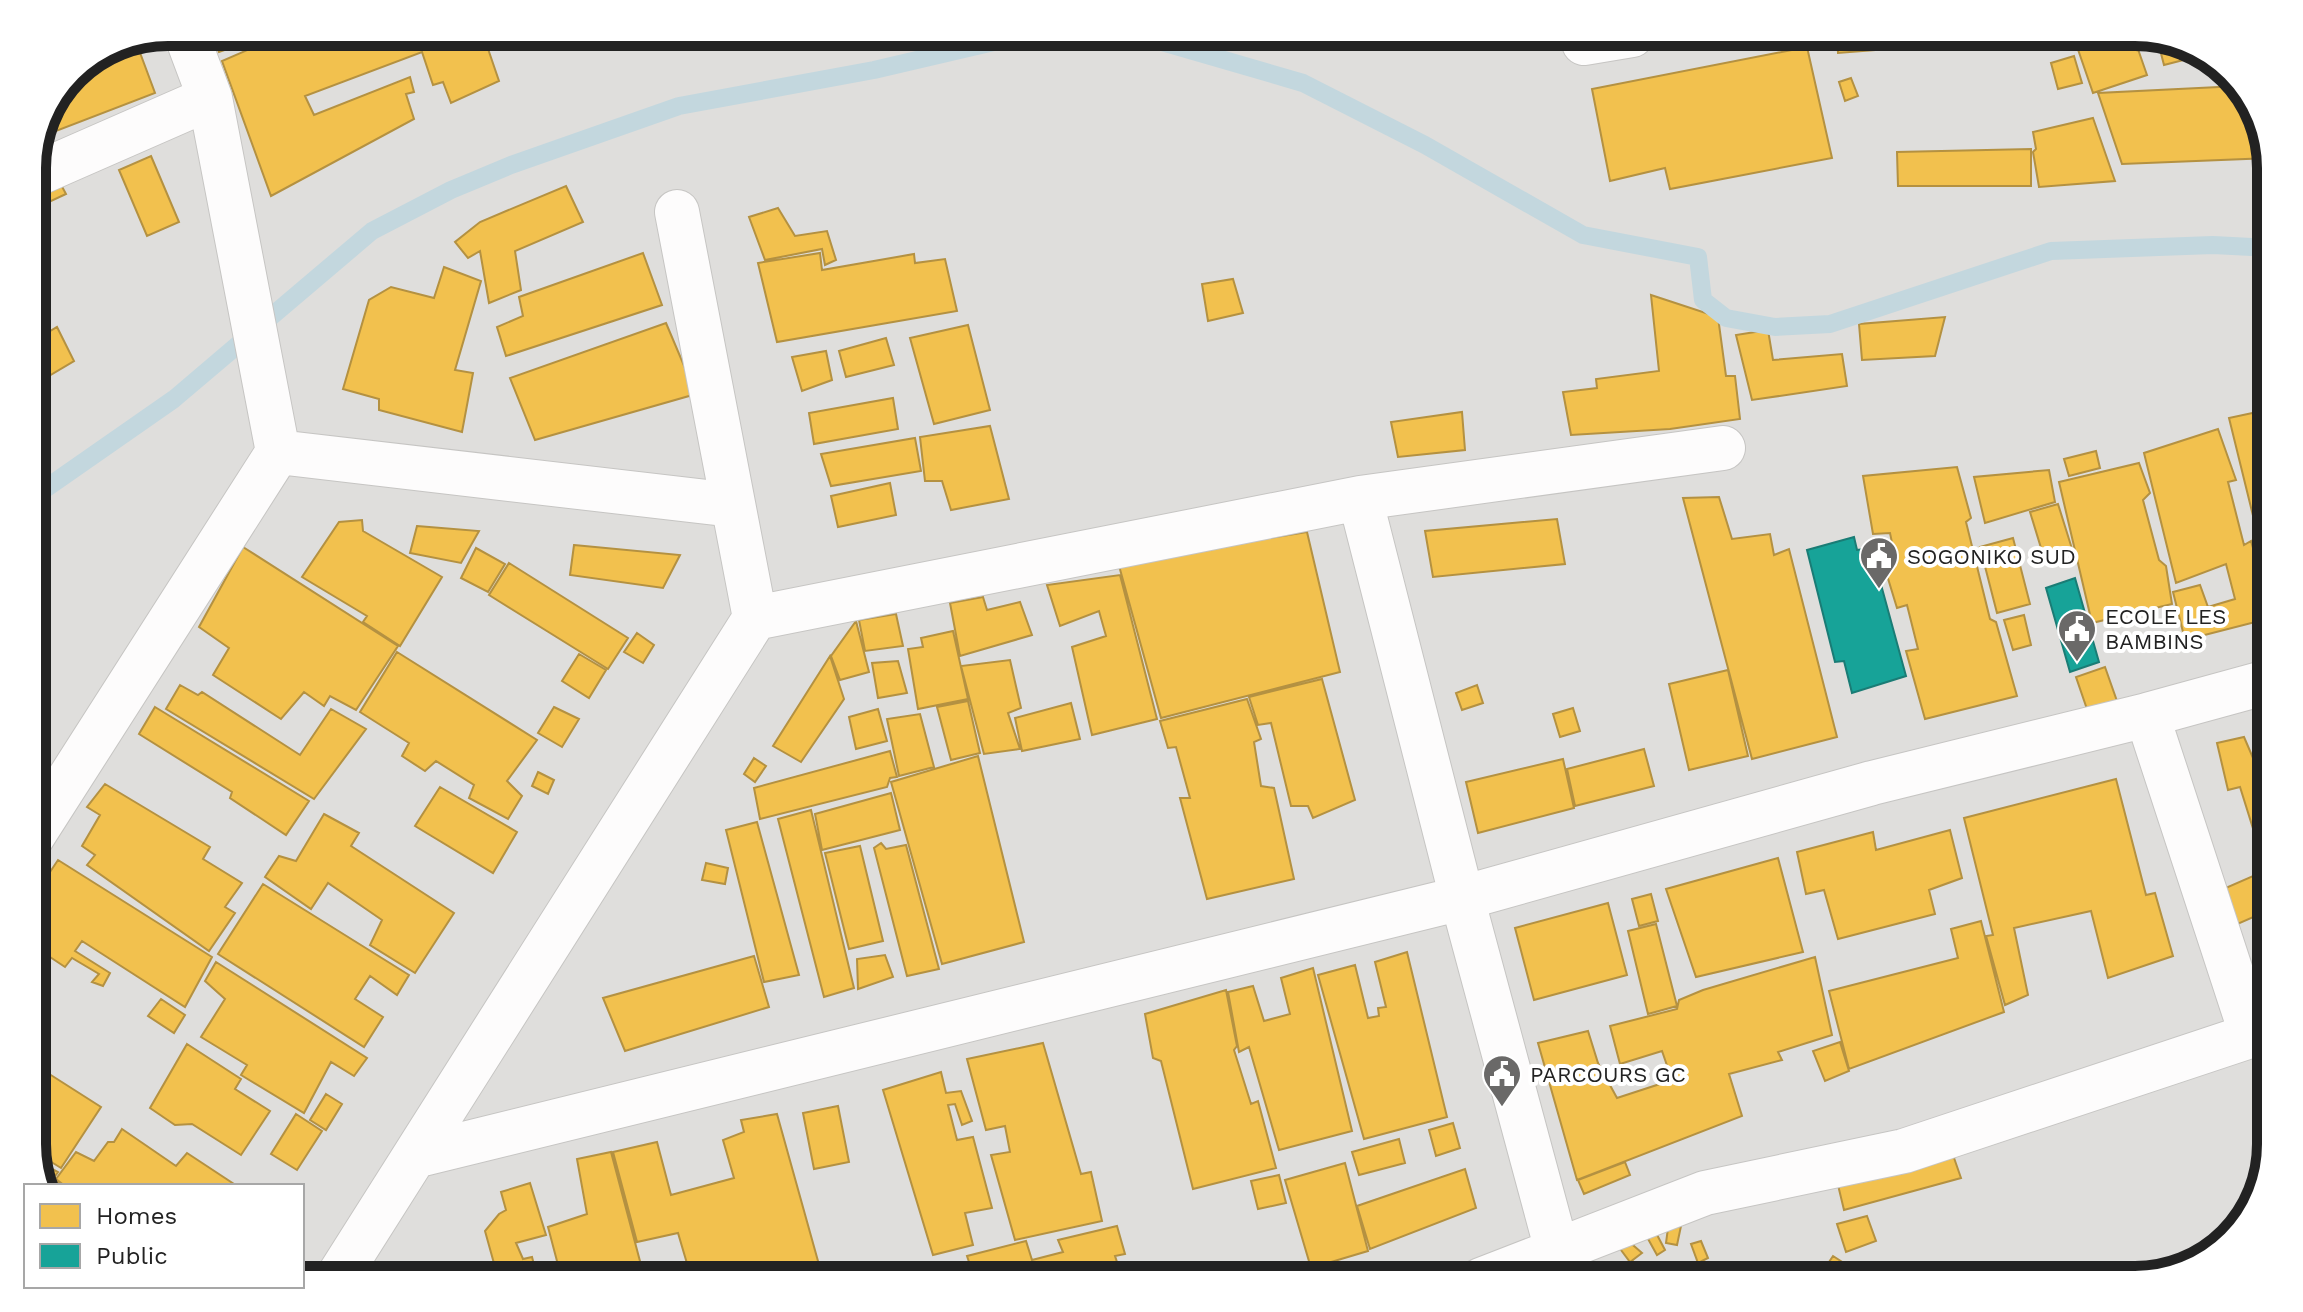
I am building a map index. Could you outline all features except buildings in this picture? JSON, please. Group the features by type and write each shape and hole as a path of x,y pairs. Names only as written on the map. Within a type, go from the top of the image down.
{"street":[{"path":"46,815 278,452 210,98 190,46"},
{"path":"46,170 210,98"},
{"path":"345,1266 755,618 677,212"},
{"path":"755,618 1360,498 1723,448"},
{"path":"278,452 733,505"},
{"path":"1360,498 1462,898 1561,1264 1705,1193 1904,1151 2257,1034"},
{"path":"415,1156 1462,898 1872,783 2257,685"},
{"path":"2147,715 2257,1018"}],"shaded area":[{"path":"168,46 2135,46 2167,50 2196,62 2221,82 2241,107 2251,129 2257,160 2257,1144 2253,1176 2241,1205 2221,1230 2196,1250 2167,1262 2135,1266 304,1266 304,1184 52,1184 46,1152 46,160 50,136 71,94 107,62 129,52"}],"waterway":[{"path":"46,488 174,399 372,231 451,190 511,165 679,106 874,70 977,46"},
{"path":"1176,46 1303,83 1425,145 1583,235 1698,257 1703,300 1726,318 1775,327 1830,324 2051,251 2213,245 2257,247"}],"place":[{"name":"SOGONIKO SUD","path":"1879,590"},
{"name":"ECOLE LES BAMBINS","path":"2077,663"},
{"name":"PARCOURS GC","path":"1502,1108"}]}
